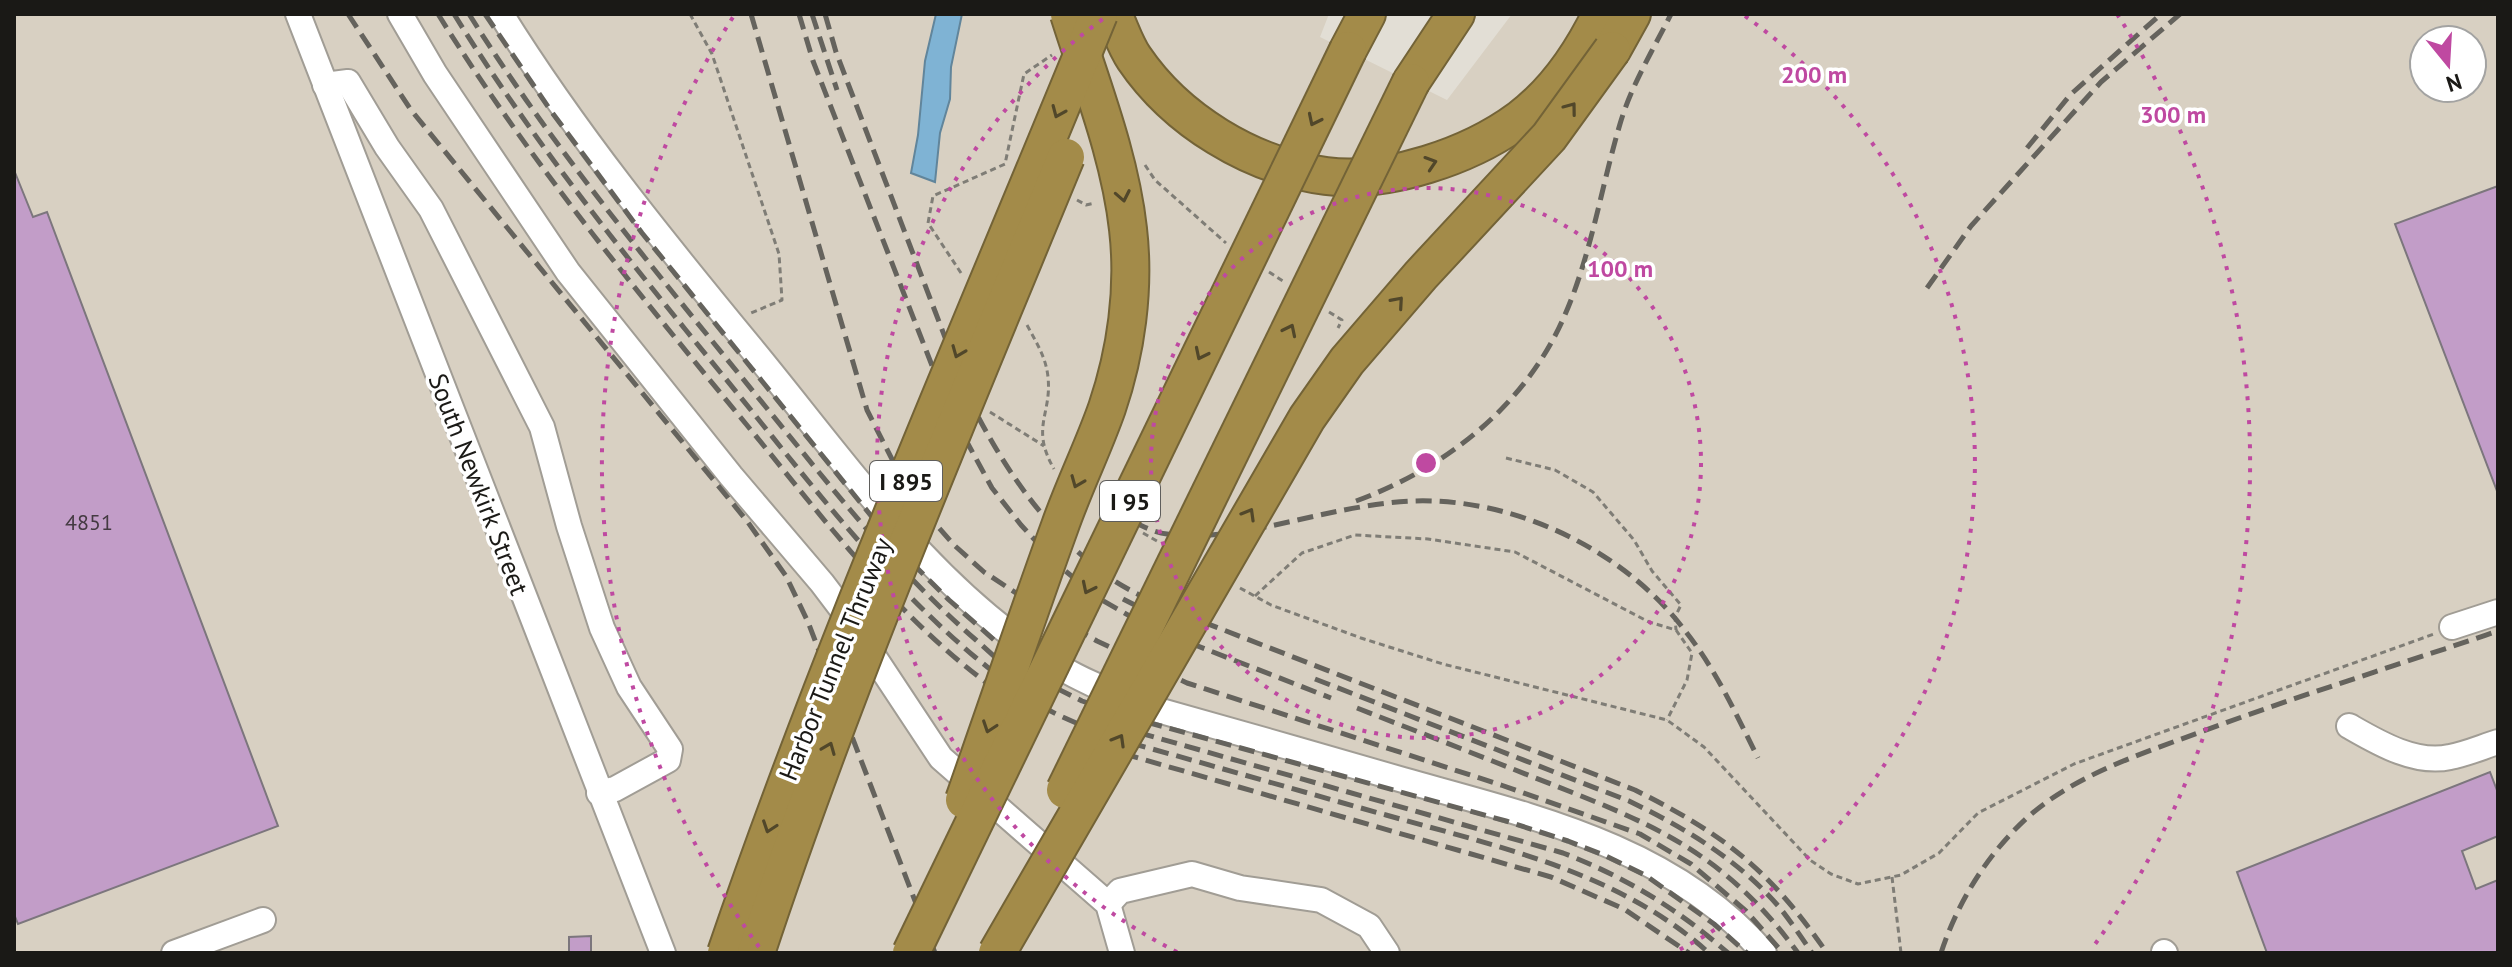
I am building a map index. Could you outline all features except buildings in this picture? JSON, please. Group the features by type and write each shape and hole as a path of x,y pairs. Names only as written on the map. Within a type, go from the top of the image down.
{"highway":[{"path":"911,953 1061,521 1106,410 1127,323 1129,231 1123,196 1113,151 1069,14"},
{"name":"Harbor Tunnel Thruway","path":"726,953 777,805 822,691 972,316 1099,14"},
{"path":"1113,14 1132,56 1154,83 1176,105 1218,137 1253,154 1298,170 1327,176 1377,175 1416,168 1485,141 1520,119 1565,74 1601,14"},
{"name":"Harbor Tunnel Thruway","path":"756,953 800,821 996,327 1126,14"},
{"name":"I 95","path":"911,953 1367,14"},
{"name":"I 95","path":"985,953 1444,14"},
{"name":"I 95","path":"1411,82 1456,14"},
{"path":"997,953 1307,418 1366,338 1549,137 1612,50 1632,14"}],"street":[{"name":"South Newkirk Street","path":"298,14 663,953"},
{"path":"400,14 435,74 568,272 731,476 822,583 941,758 1108,904 1122,953"},
{"path":"501,14 560,105 607,168 908,539 958,589 1028,647 1090,684 1147,707 1509,810 1586,835 1652,865 1690,889 1764,953"},
{"path":"325,85 348,82 359,97 387,147 431,209 498,337 542,427 569,526 602,628 629,687 670,749 668,760 615,789 599,793"},
{"path":"2452,627 2498,612"},
{"path":"2349,726 2384,746 2435,759 2448,758 2498,742"},
{"path":"1108,904 1120,891 1192,874 1240,888 1321,900 1369,926 1387,953"},
{"path":"174,953 263,920"}],"path":[{"path":"690,14 712,54 779,254 782,300 731,323"},
{"path":"965,279 928,223 933,196 1005,164 1024,74 1060,49"},
{"path":"1144,164 1155,180 1236,250"},
{"path":"1262,267 1289,285"},
{"path":"1328,311 1342,320 1335,334"},
{"path":"1025,323 1043,354 1048,380 1041,434 1059,478"},
{"path":"990,411 1044,446"},
{"path":"1506,458 1555,470 1593,492 1634,540 1652,571 1681,605 1675,617 1676,630 1692,653 1687,680 1667,720"},
{"path":"1133,527 1160,542"},
{"path":"1255,596 1302,553 1355,535 1428,539 1515,552 1649,622 1676,630"},
{"path":"1228,581 1271,605 1443,664 1667,720 1704,747 1810,860 1831,874 1858,884 1901,875 1939,853 1978,813 2074,764 2452,627"},
{"path":"1892,877 1901,953"}],"shaded area":[{"path":"14,14 1329,14 1320,37 1447,100 1512,14 2498,14 2498,953 14,953"}],"water":[{"path":"936,14 962,14 951,67 950,99 940,133 935,182 911,173 925,61"}],"railway":[{"path":"348,14 411,110 747,521 786,576 808,622 935,953"},
{"path":"438,14 509,121 585,224 836,535 934,639 1008,698"},
{"path":"454,14 517,109 584,200 814,488 907,593 940,626 1014,688 1060,716 1127,742 1514,851 1556,866 1636,902 1674,925 1709,953"},
{"path":"469,14 502,66 574,166 840,498 919,586 1022,679"},
{"path":"485,14 551,111 642,233 898,549 949,600 1048,684 1082,701 1139,720 1506,821 1568,841 1645,875 1714,924 1747,953"},
{"path":"751,14 867,410 902,479 954,545 984,572 1045,612 1097,641 1187,683 1501,785 1640,834 1691,864 1746,911 1783,953"},
{"path":"799,14 813,61 949,409 992,488 1058,565 1100,599 1149,627 1331,698"},
{"path":"812,14 837,90"},
{"path":"825,14 836,52 967,395 1011,473 1067,542 1113,580 1162,606 1635,790 1667,806 1720,839 1764,876 1827,953"},
{"path":"1356,501 1421,471 1479,430 1505,406 1548,349 1564,317 1581,270 1625,110 1671,14"},
{"path":"2027,148 2070,95 2161,14"},
{"path":"1927,288 1971,226 2101,82 2180,14"},
{"path":"1133,522 1163,533 1209,535 1412,501 1451,502 1489,508 1527,519 1599,553 1632,576 1661,603 1707,662 1758,758"},
{"path":"1123,599 1203,635"},
{"path":"1941,953 1956,915 1976,879 2000,846 2029,816 2067,789 2109,767 2154,749 2498,631"},
{"path":"1315,679 1629,801 1670,822 1747,875 1780,908 1812,953"},
{"path":"1357,708 1574,793 1680,843 1741,888 1770,917 1798,953"},
{"path":"1093,717 1563,853 1650,896 1690,922 1728,953"},
{"path":"1078,736 1121,753 1551,877 1624,909 1689,953"}]}
